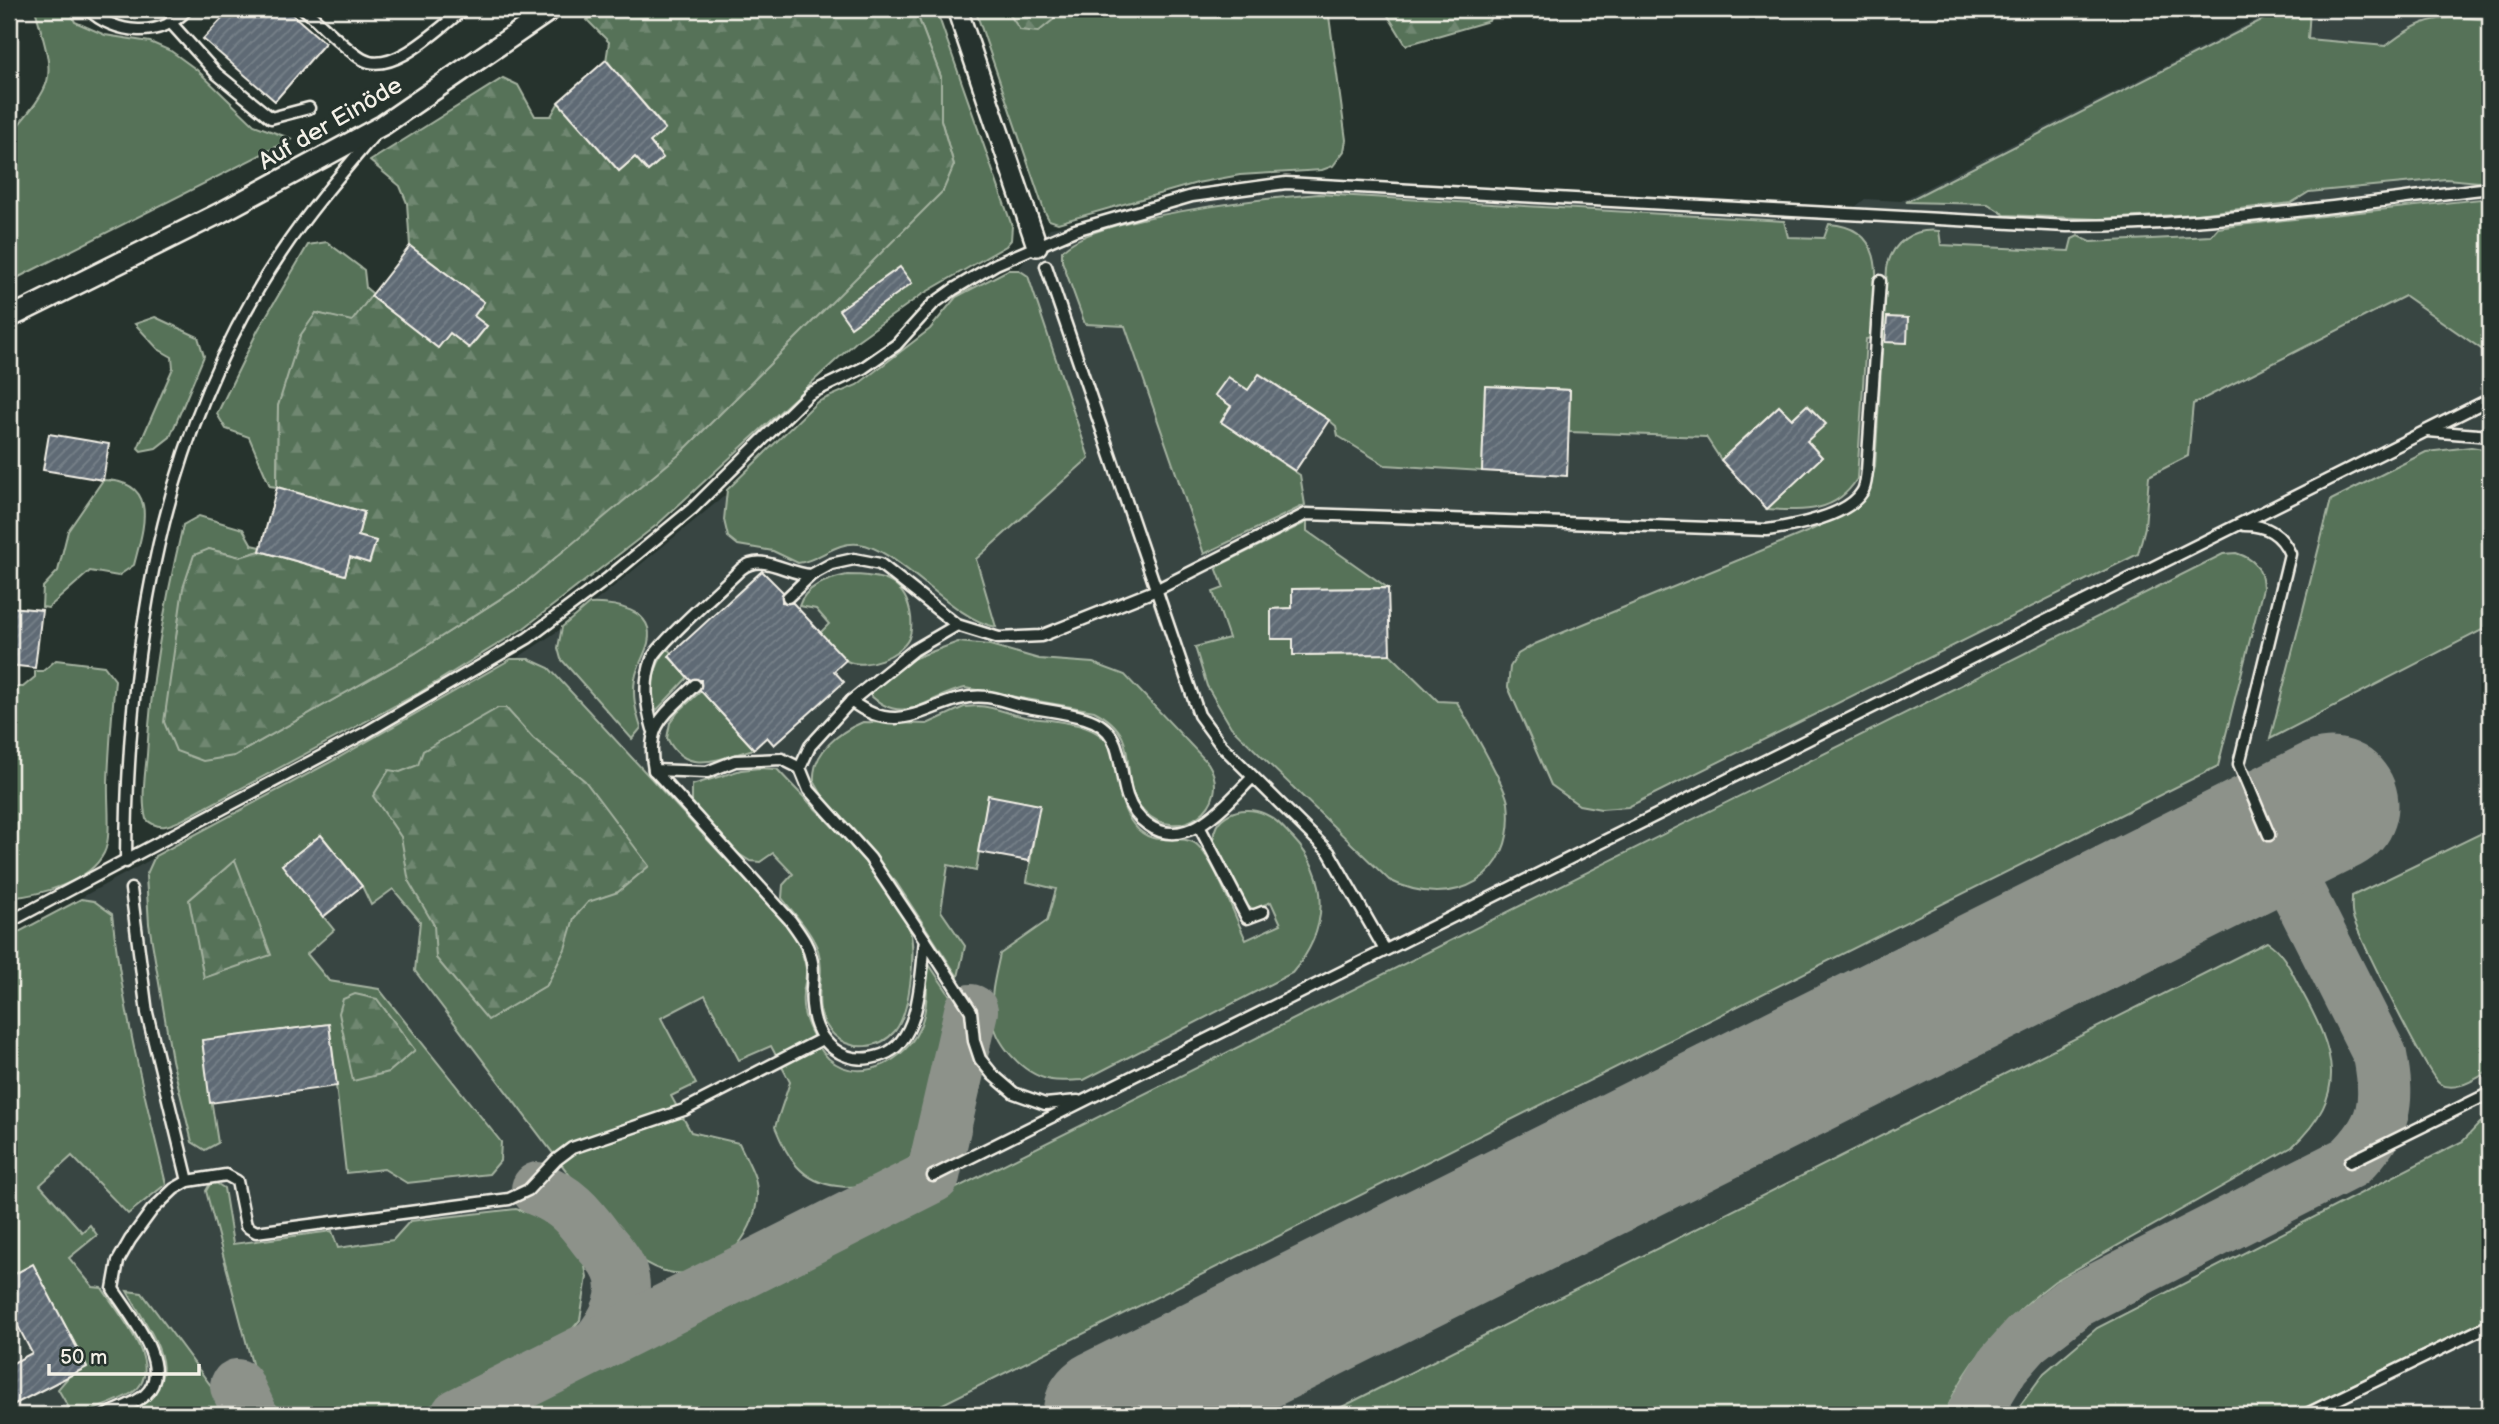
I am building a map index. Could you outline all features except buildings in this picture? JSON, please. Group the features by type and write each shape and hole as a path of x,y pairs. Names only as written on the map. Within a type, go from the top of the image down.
{"street":[{"name":"Auf der Einöde","path":"9,318 220,213 383,125 552,9"},
{"path":"957,9 1037,246"}],"lane":[{"path":"88,9 99,19 119,29 151,30 180,17 187,9"},
{"path":"304,9 363,60 378,65 393,62 464,9"},
{"path":"170,22 217,74 271,118 309,108"},
{"path":"126,862 128,748 136,663 158,546 174,484 220,364 262,285 316,204 383,125"},
{"path":"9,922 126,862 438,693 528,638 607,579 692,509 809,394 863,368 895,345 933,304 954,289 996,264 1074,230 1156,204 1286,183 2067,226 2203,222 2490,188"},
{"path":"1045,266 1154,591 1199,715 1221,745 1329,852 1385,950"},
{"path":"788,597 811,575 831,564 854,559 880,564 957,625 999,638 1041,636 1154,591 1306,514 1767,530 1802,525 1851,503 1863,492 1867,471 1880,281"},
{"path":"933,1176 2490,399"},
{"path":"2428,431 2490,436"},
{"path":"2240,525 2259,525 2272,530 2281,538 2290,554 2239,764 2269,835"},
{"path":"811,575 796,574 761,561 750,562 653,656 646,682 646,703 653,729 651,755 654,770 790,920 807,943 813,965 811,1003 822,1039 835,1052 852,1059 872,1059 894,1048 916,1016 925,940"},
{"path":"800,768 810,746 851,701 914,650 957,625"},
{"path":"653,729 695,685"},
{"path":"851,701 872,714 911,718 958,700 987,697 1088,718 1112,735 1118,746 1128,800 1142,821 1167,834 1181,833 1199,826 1253,777"},
{"path":"654,770 708,772 735,761 782,759 800,768 809,790 870,858 971,1011 974,1041 980,1059 993,1075 1014,1093 1045,1104 1083,1101"},
{"path":"1199,826 1247,918 1263,912"},
{"path":"131,889 147,1013 188,1181"},
{"path":"9,909 26,912"},
{"path":"106,1415 145,1395 153,1383 156,1369 152,1351 113,1289 117,1261 152,1210 188,1181 226,1175 233,1177 237,1181 246,1226 256,1232 509,1199 528,1190 556,1160 572,1148 684,1110 822,1039"},
{"path":"2350,1162 2490,1093"},
{"path":"2305,1415 2490,1325"}],"shaded area":[{"path":"2278,9 2490,9 2490,1415 9,1415 9,937 502,668 564,627 853,391 1017,271 1050,228 1084,223 1170,197 1250,181 1321,178 1850,211 1865,199 1901,201"}],"green space":[{"path":"35,9 69,9 75,22 105,35 150,42 171,51 197,70 254,125 292,139 9,282 9,136 37,102 48,78 46,51"},
{"path":"605,9 915,9 941,77 941,120 954,165 943,191 680,454 525,583 414,654 234,756 203,761 176,751 164,722 183,588 194,555 209,549 240,557 260,551 345,575 350,557 370,562 376,541 358,536 364,512 277,487 278,406 300,336 316,313 352,321 371,296 438,347 450,333 470,348 487,326 474,316 484,302 410,246 407,203 400,186 370,161 503,78 518,85 535,116 551,116 559,102 619,171 635,157 648,171 663,158 650,142 665,128 606,61 609,42 587,20"},
{"path":"915,9 936,9 1012,226 1011,240 1006,246 921,295 858,340 658,524 524,628 417,694 186,818 160,826 146,819 144,787 155,668 183,525 199,516 243,529 252,545 261,547 260,551 240,557 209,549 234,756 414,654 525,583 954,165 941,120 941,77"},
{"path":"975,9 1328,9 1346,140 1344,151 1333,166 1322,170 1240,175 1197,183 1058,223 1049,220"},
{"path":"1006,9 1053,9 1054,19 1038,32 1020,30"},
{"path":"1384,9 1493,9 1489,21 1406,45"},
{"path":"2283,9 2310,9 2308,39 2386,46 2412,28 2435,20 2490,20 2490,183 2446,179 2309,192 2291,203 2196,214 2098,219 2005,215 1988,204 1906,202"},
{"path":"1319,194 1784,221 1788,237 1824,238 1829,224 1850,228 1863,237 1872,250 1876,266 1871,338 1866,339 1857,479 1839,499 1817,508 1767,509 1822,457 1807,441 1825,424 1808,405 1792,419 1779,406 1721,460 1706,437 1569,432 1570,390 1485,386 1482,471 1385,465 1338,436 1336,426 1329,420 1260,374 1248,390 1228,377 1216,395 1231,406 1221,422 1300,475 1305,505 1204,554 1125,326 1085,324 1062,261 1062,251 1080,239 1108,228 1144,219 1224,205"},
{"path":"2490,198 2490,355 2405,296 2193,404 2188,456 2149,476 2145,527 2138,554 1628,807 1601,809 1579,805 1551,785 1508,687 1510,667 1518,654 1535,644 1809,531 1856,508 1866,497 1875,467 1887,268 1894,251 1905,239 1921,232 1939,231 1941,245 2069,251 2072,239 2078,236 2091,242 2211,236 2218,228 2239,225"},
{"path":"327,242 364,270 366,288 373,294 352,322 316,313 278,406 277,487 270,486 249,437 226,429 217,414 258,330 308,245"},
{"path":"1008,270 1019,270 1028,276 1089,458 976,559 996,627 979,622 962,612 908,570 874,548 859,544 842,545 798,563 773,551 738,545 728,537 724,520 727,490 817,402 857,385 930,329 956,297"},
{"path":"155,317 198,337 204,356 170,437 156,448 141,451 138,448 173,368 172,357 158,349 135,324"},
{"path":"2471,447 2490,450 2490,626 2270,739 2331,500 2426,452"},
{"path":"103,480 121,482 134,489 141,498 144,509 143,523 134,565 118,576 90,571 48,608 42,607 43,587 58,571 68,531"},
{"path":"1307,522 1307,531 1388,588 1292,589 1292,608 1271,609 1271,639 1293,639 1293,655 1390,654 1438,701 1457,702 1494,768 1508,803 1508,829 1502,851 1491,869 1476,882 1457,889 1436,892 1413,889 1389,880 1231,727 1207,686 1195,647 1229,638 1213,592 1224,588 1216,567"},
{"path":"2236,553 2256,565 2263,588 2218,766 921,1415 503,1415 2223,554"},
{"path":"847,575 869,576 887,581 895,585 907,600 911,618 910,635 905,645 890,656 863,664 843,659 820,633 829,624 816,609 799,606 812,588"},
{"path":"589,604 630,610 646,622 648,643 634,685 641,728 632,739 561,659 558,648 562,627"},
{"path":"958,642 990,645 1039,659 1093,663 1125,675 1208,763 1214,779 1214,793 1208,806 1199,816 1172,824 1158,821 1145,812 1131,786 1126,746 1121,734 1111,722 1094,711 965,688 916,707 893,709 868,693 912,659"},
{"path":"668,648 672,653 669,657 688,677 656,711 652,694 653,678"},
{"path":"511,659 529,659 549,668 793,932 806,968 804,1014 818,1045 829,1059 842,1067 872,1069 886,1064 911,1043 924,1012 927,995 926,960 953,1000 930,1106 918,1145 912,1156 881,1179 854,1187 824,1184 805,1173 790,1158 775,1127 790,1082 771,1046 739,1060 705,995 661,1018 696,1084 671,1096 691,1132 739,1143 755,1178 755,1210 742,1240 718,1262 704,1269 688,1273 662,1270 645,1263 624,1247 415,971 420,921 393,889 371,905 362,886 321,835 282,865 334,930 307,954 329,981 379,989 501,1142 500,1161 489,1174 407,1183 384,1169 346,1173 329,1024 202,1041 218,1143 205,1150 192,1142 172,1060 149,924 146,876 155,856 336,759"},
{"path":"56,660 104,666 115,680 106,846 97,863 75,880 34,894 9,898 9,687 23,687 35,677 35,671 43,671"},
{"path":"701,691 754,749 705,762 684,757 675,750 667,738 670,723"},
{"path":"978,706 1076,725 1100,735 1114,754 1128,817 1149,837 1186,840 1200,848 1223,886 1246,940 1281,924 1271,902 1254,909 1244,905 1214,844 1216,826 1229,814 1246,810 1256,811 1277,821 1306,854 1319,888 1321,906 1313,940 1292,973 1084,1080 1051,1080 1040,1077 1020,1064 1011,1056 998,1036 992,1014 992,999 1000,954 1047,921 1056,889 1027,882 1039,805 988,796 976,871 948,865 941,911 965,946 958,977 896,882 830,809 814,781 817,761 822,752 836,737 863,722 927,724 964,707"},
{"path":"498,708 506,708 533,738 585,781 649,866 618,892 588,902 574,918 565,949 547,985 488,1020 436,958 434,925 409,882 401,837 373,796 389,770 400,772 418,765 423,751"},
{"path":"777,769 850,845 885,887 909,928 912,965 905,1010 895,1031 882,1042 865,1046 849,1044 834,1035 826,1025 819,1004 821,972 818,950 807,929 782,898 783,885 793,874 773,853 760,862 750,861 734,851 692,802 692,785 741,770"},
{"path":"2490,829 2490,1071 2466,1084 2446,1086 2433,1076 2380,977 2353,917 2352,896"},
{"path":"235,860 271,955 204,978 189,900"},
{"path":"81,899 94,901 112,914 128,1016 166,1184 128,1214 72,1156 40,1185 82,1232 90,1225 97,1235 69,1258 93,1287 102,1288 128,1326 143,1356 145,1370 142,1383 132,1393 81,1415 73,1415 58,1389 70,1375 87,1366 33,1265 9,1277 9,937"},
{"path":"2267,942 2278,951 2291,970 2322,1033 2331,1072 2323,1108 2292,1147 2055,1281 2037,1295 1990,1341 1965,1376 1944,1415 1326,1415"},
{"path":"355,994 377,999 415,1050 389,1072 353,1081 339,1013 343,999"},
{"path":"2490,1118 2490,1318 2290,1415 2013,1415 2044,1373 2097,1328 2463,1141 2480,1123"},
{"path":"216,1183 224,1188 233,1244 332,1231 338,1248 393,1240 410,1221 516,1209 550,1219 567,1234 584,1261 587,1277 580,1320 559,1345 412,1415 286,1415 272,1402 255,1375 206,1191 210,1184"},
{"path":"127,1291 142,1293 220,1398 227,1415 123,1415 144,1402 157,1389 162,1374 162,1359 156,1344"}],"taxiway":[{"path":"1973,1415 2003,1365 2026,1339 2074,1302 2350,1162 2378,1125 2384,1100 2380,1055 2269,835"},
{"path":"458,1415 933,1176 971,1011"},
{"path":"538,1189 571,1208 618,1267 623,1288 619,1310 596,1346"},
{"path":"237,1386 251,1415"}],"runway":[{"path":"1110,1415 2331,805"}]}
